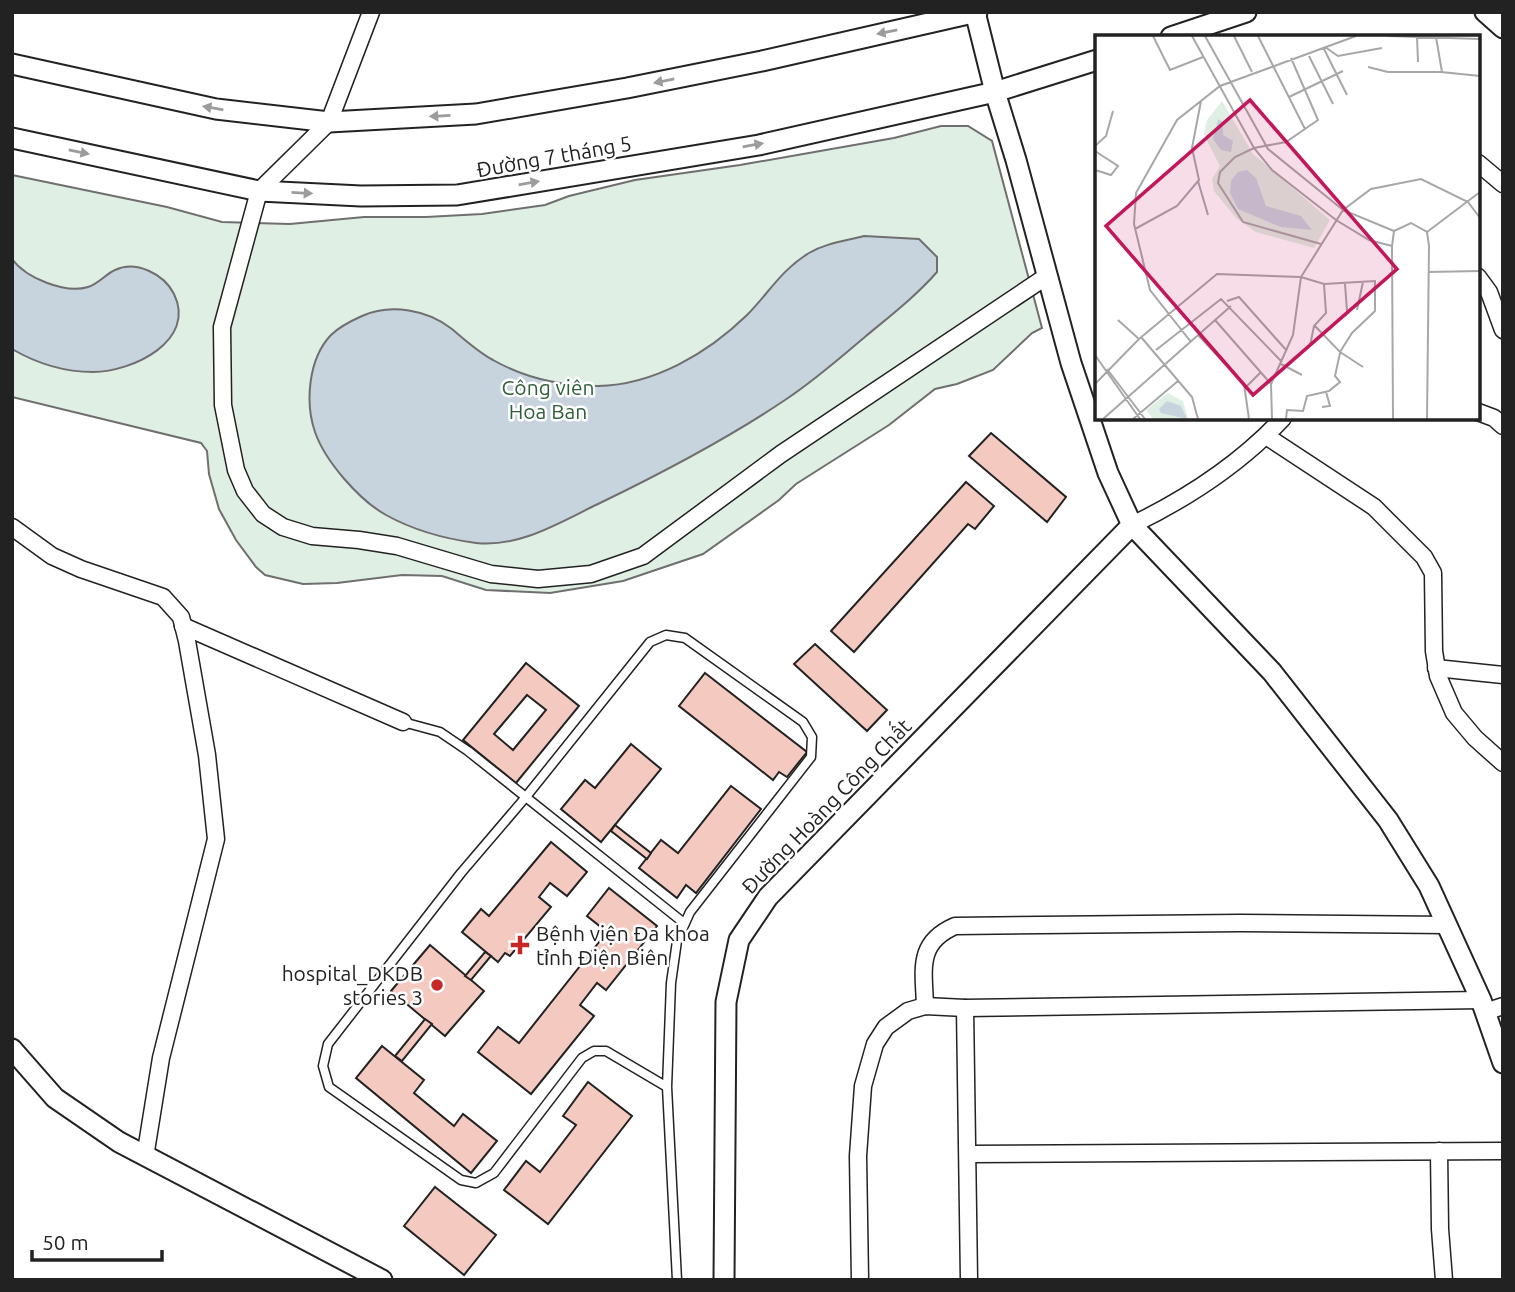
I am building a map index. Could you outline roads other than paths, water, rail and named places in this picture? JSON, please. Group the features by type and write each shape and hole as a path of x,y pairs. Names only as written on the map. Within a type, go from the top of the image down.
{"street":[{"path":"371,12 329,122 259,191 222,327 223,405 236,470 245,491 263,514 283,527 312,536 397,547 491,574 538,579 591,574 643,556 781,454 1047,276"},
{"path":"1177,35 1246,12"},
{"path":"1485,12 1503,28"},
{"path":"12,64 216,109 329,122 476,114 762,61 976,13 995,92 1079,388 1108,473 1132,525 1272,672 1388,820 1429,886 1489,1006 1503,1063"},
{"name":"Đường 7 tháng 5","path":"12,138 259,191 361,196 457,195 759,145 995,92 1095,61"},
{"path":"1480,165 1503,184"},
{"path":"1480,280 1489,292 1503,330"},
{"path":"1480,413 1494,418 1503,426"},
{"path":"1132,525 1177,501 1235,463 1281,420"},
{"path":"1266,436 1374,507 1424,557 1433,573 1436,668 1454,713 1475,738 1503,763"},
{"name":"Đường Hoàng Công Chất","path":"724,1280 726,1002 738,940 768,897 1132,525"},
{"path":"12,527 52,556 81,569 163,597 181,617 183,626 207,755 216,839 161,1058 145,1157"},
{"path":"183,626 403,722"},
{"path":"1436,668 1503,675"},
{"path":"925,1006 924,964 928,946 940,933 954,926 1240,923 1447,925"},
{"path":"860,1280 858,1156 863,1086 874,1044 886,1027 908,1011 925,1006 1489,1006"},
{"path":"965,1008 969,1280"},
{"path":"12,1049 55,1098 119,1142 382,1280"},
{"path":"1439,1151 1444,1280"},
{"path":"969,1154 1503,1151"}],"lane":[{"path":"667,1087 606,1051 594,1051 582,1058 494,1173 476,1183 461,1181 329,1087 323,1066 328,1044 461,873 650,642 666,635 685,638 803,722 812,737 811,757 690,912 677,941 671,983 667,1087 677,1280"},
{"path":"403,722 440,732 468,751 684,923"}],"place":[{"name":"Bệnh viện Đa khoa tỉnh Điện Biên","path":"520,945"},
{"name":"hospital_DKDB stories 3","path":"437,985"}],"park label":[{"name":"Công viên Hoa Ban","path":"548,399"}]}
